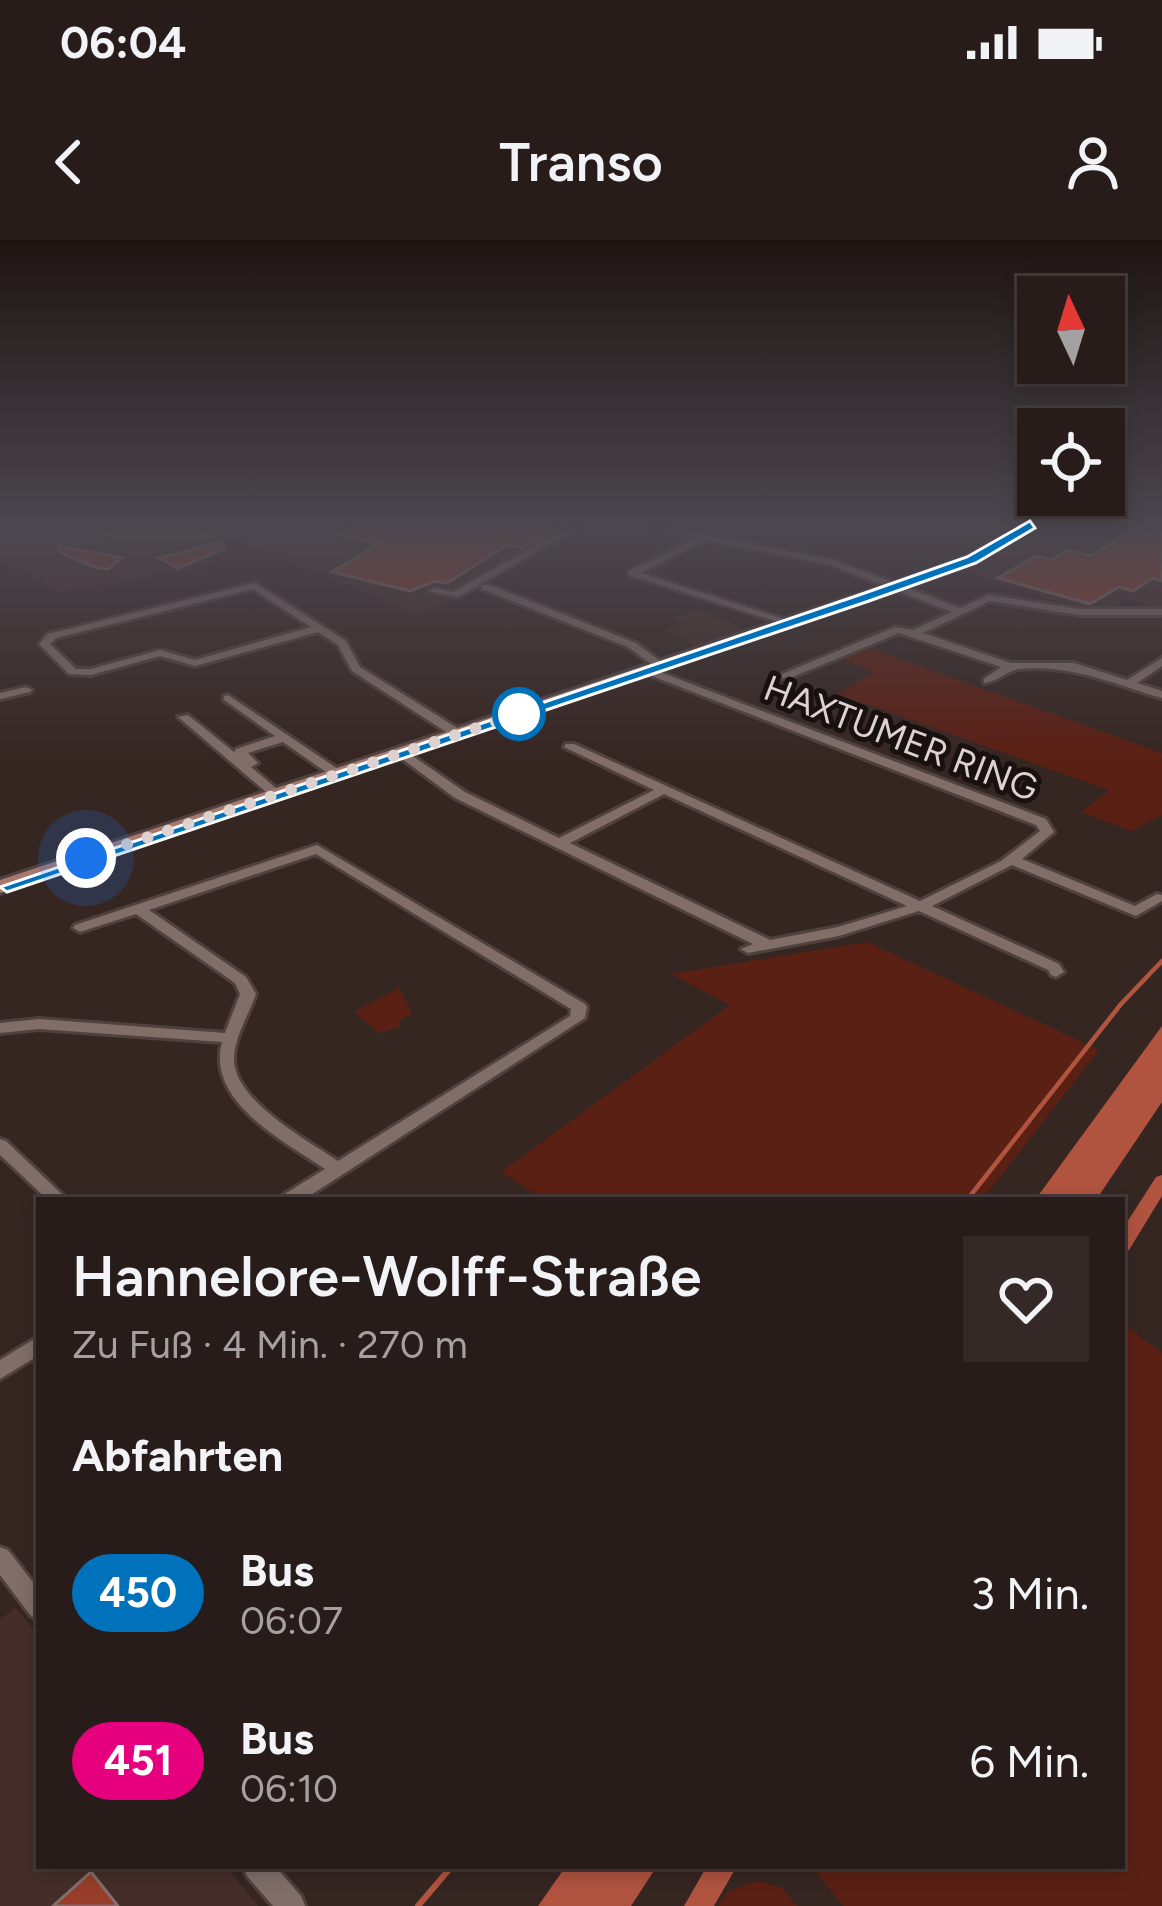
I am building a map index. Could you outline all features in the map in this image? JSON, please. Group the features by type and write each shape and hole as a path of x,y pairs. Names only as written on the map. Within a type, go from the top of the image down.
{"main road":[{"path":"0,887 276,788 337,774 850,603"}],"street":[{"path":"187,603 52,636 44,644 73,672 91,672 160,653 194,663 319,628"},
{"path":"281,603 342,643 356,669 458,734"},
{"path":"525,603 632,645 655,669"},
{"path":"726,603 791,623"},
{"path":"941,603 960,611"},
{"path":"915,633 978,603"},
{"path":"1027,603 1079,612 1162,612"},
{"path":"786,676 899,629 1010,666 1074,666 1162,691"},
{"path":"1135,686 1162,661"},
{"path":"988,681 1010,666"},
{"name":"HAXTUMER RING","path":"655,669 1041,822 1047,832 1012,860 924,907 853,931 748,949"},
{"path":"0,696 26,690"},
{"path":"228,698 337,774"},
{"path":"184,716 276,788"},
{"path":"276,788 240,752 282,738"},
{"path":"570,747 1056,972"},
{"path":"400,753 460,795 769,945"},
{"path":"560,843 662,790"},
{"path":"80,928 316,849 579,1006 577,1018 294,1197"},
{"path":"1012,860 1136,912 1157,898"},
{"path":"138,909 241,980 248,994 225,1064 234,1088 251,1106 338,1168"},
{"path":"0,1028 39,1024 230,1038"},
{"path":"0,1145 56,1197"},
{"path":"0,1371 36,1347"},
{"path":"0,1557 36,1604"},
{"path":"259,1869 291,1906"}],"shaded area":[{"path":"391,603 443,603 421,615"},
{"path":"1064,603 1118,603 1109,610"},
{"path":"699,609 745,630 698,648 664,630 683,623 673,618"},
{"path":"864,646 1162,753 1162,815 1131,831 1082,812 1109,790 838,694 874,672 841,659"},
{"path":"867,942 1099,1050 984,1197 540,1197 501,1172 730,1005 671,974"},
{"path":"399,988 412,1013 398,1021 401,1027 379,1033 354,1012"},
{"path":"1162,1026 1162,1102 1098,1197 1037,1197"},
{"path":"1125,1325 1162,1353 1162,1906 843,1906 814,1869 1125,1869"},
{"path":"16,1608 36,1632 36,1869 228,1869 258,1906 0,1906 0,1619"},
{"path":"564,1869 655,1869 631,1906 538,1906"},
{"path":"758,1881 782,1888 797,1906 718,1906 728,1891"}],"building":[{"path":"91,1872 118,1906 53,1906"}],"waterway":[{"path":"969,1197 1121,1004 1162,961"},
{"path":"1125,1240 1162,1181"},
{"path":"418,1906 449,1869"},
{"path":"698,1906 721,1869"}],"bus line":[{"name":"450","path":"0,887 850,603"}],"route":[{"path":"86,858 519,714"}]}
